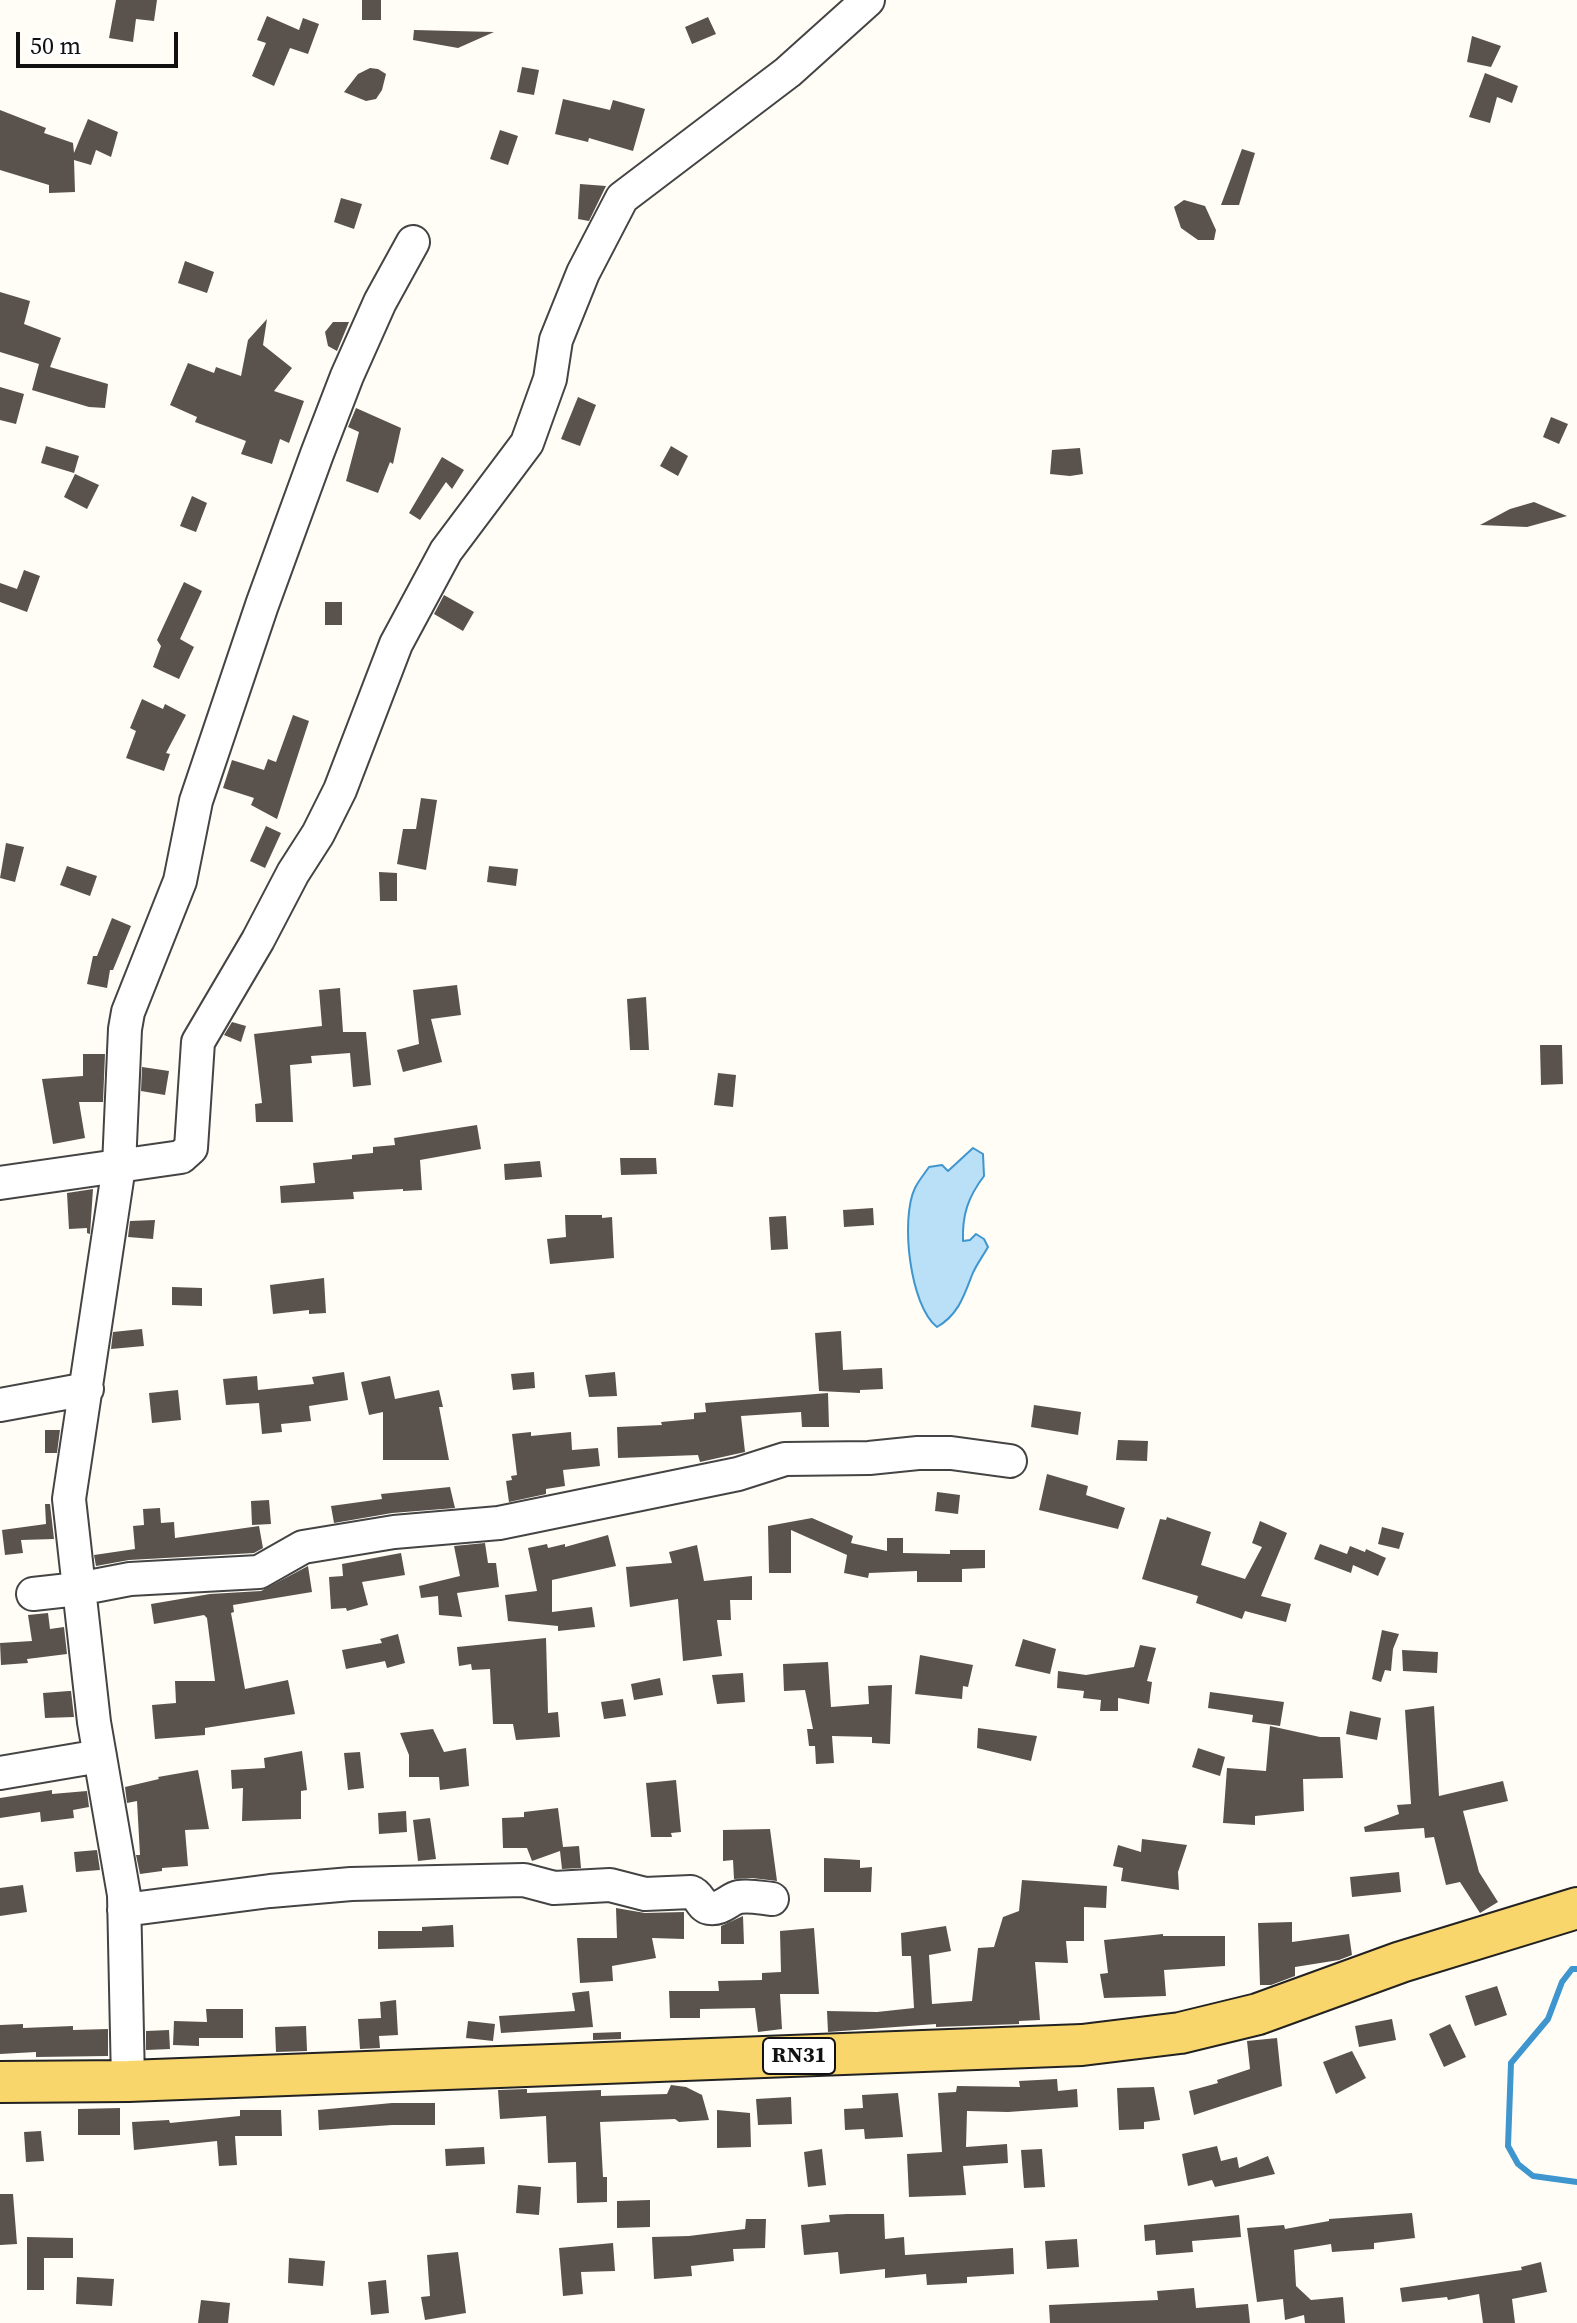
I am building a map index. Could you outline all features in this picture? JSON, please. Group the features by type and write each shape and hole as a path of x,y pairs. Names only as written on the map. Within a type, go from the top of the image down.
{"main road":[{"name":"RN31","path":"0,2082 128,2081 1082,2045 1180,2033 1258,2014 1401,1962 1577,1908"}],"street":[{"path":"0,1183 181,1157 191,1148 198,1042 324,823 340,790 396,644 446,551 527,443 550,379 556,340 583,273 622,198 788,72 868,0"},
{"path":"128,2081 124,1895 100,1756 69,1499 119,1166 125,1029 128,1012 180,881 196,801 312,467 380,302 413,242"},
{"path":"0,1405 87,1389"},
{"path":"33,1594 130,1579 259,1572 303,1547 394,1532 499,1523 738,1474 785,1459 940,1453 1010,1461"},
{"path":"0,1773 100,1756"},
{"path":"124,1910 270,1891 436,1881 524,1880 554,1888 610,1885 645,1894 691,1892 697,1894 709,1908 721,1907 740,1896 772,1899"}],"water":[{"path":"973,1148 983,1154 984,1176 967,1207 963,1241 970,1240 976,1234 984,1239 988,1247 959,1304 950,1317 937,1327 920,1301 914,1282 908,1240 911,1202 915,1188 929,1167 942,1165 948,1171"}],"building":[{"path":"116,0 157,0 154,21 136,19 133,42 109,38"},
{"path":"362,0 381,0 381,20 362,20"},
{"path":"267,16 299,30 303,18 319,24 308,54 290,48 274,86 252,76 266,43 257,40"},
{"path":"708,17 716,34 692,44 685,27"},
{"path":"414,30 494,32 458,48 413,40"},
{"path":"1472,36 1501,46 1491,67 1467,62"},
{"path":"522,67 539,70 534,95 517,92"},
{"path":"370,68 386,74 376,99 366,101 344,92 358,74"},
{"path":"1485,73 1518,86 1512,103 1497,97 1490,123 1469,117"},
{"path":"563,99 610,110 613,100 645,109 633,151 589,138 588,142 555,134"},
{"path":"0,110 46,128 44,133 73,143 74,153 88,119 118,132 111,157 96,150 91,165 74,160 75,192 49,193 49,185 0,170"},
{"path":"500,130 518,136 508,165 490,159"},
{"path":"1242,149 1255,153 1239,205 1221,205"},
{"path":"580,184 606,186 589,221 578,219"},
{"path":"341,198 362,204 354,229 334,222"},
{"path":"1184,200 1205,206 1216,230 1214,240 1198,240 1181,228 1174,207"},
{"path":"185,261 214,272 207,293 178,283"},
{"path":"0,292 30,301 24,324 61,338 50,367 108,384 105,408 89,407 32,390 39,364 0,352"},
{"path":"267,319 263,345 292,368 274,391 304,401 289,443 280,439 272,464 241,454 246,441 195,422 197,417 170,405 188,363 214,373 216,367 241,376 248,340"},
{"path":"333,322 349,322 337,351 328,346 325,332"},
{"path":"0,387 24,394 16,424 0,420"},
{"path":"578,397 596,405 580,446 561,439"},
{"path":"356,408 401,428 393,464 390,462 378,493 346,481 359,432 348,427"},
{"path":"1551,417 1568,424 1559,444 1543,437"},
{"path":"46,446 79,456 74,473 41,463"},
{"path":"671,446 688,456 678,476 660,466"},
{"path":"1080,448 1083,474 1050,474 1052,450"},
{"path":"442,457 464,470 452,489 446,482 420,520 409,513"},
{"path":"75,474 99,485 87,509 64,497"},
{"path":"192,496 207,503 196,532 180,526"},
{"path":"1534,502 1567,516 1527,527 1480,525 1510,509"},
{"path":"24,570 40,576 27,612 0,602 0,583 17,589"},
{"path":"184,582 202,591 180,639 194,647 179,679 153,667 161,646 157,640"},
{"path":"444,595 474,612 463,631 434,614"},
{"path":"325,602 342,602 342,625 325,625"},
{"path":"142,699 163,709 165,704 186,715 166,753 170,754 164,771 126,758 136,731 130,728"},
{"path":"293,715 309,721 277,819 251,805 254,798 223,788 232,760 264,770 268,759 276,762"},
{"path":"421,798 437,800 426,870 397,864 403,829 416,829"},
{"path":"266,826 281,833 265,868 250,861"},
{"path":"6,843 24,847 15,882 0,878"},
{"path":"67,866 97,876 90,896 60,885"},
{"path":"489,866 518,869 516,886 487,882"},
{"path":"379,872 397,873 397,901 380,901"},
{"path":"112,918 131,926 113,970 110,970 107,988 87,984 93,956 97,956"},
{"path":"457,985 461,1015 431,1019 442,1062 403,1072 397,1050 419,1044 413,990"},
{"path":"340,988 343,1032 366,1032 371,1085 353,1087 350,1053 311,1056 312,1063 290,1065 293,1122 256,1122 255,1104 262,1103 254,1034 322,1026 319,990"},
{"path":"646,997 649,1050 630,1050 627,999"},
{"path":"232,1022 246,1026 241,1042 224,1035"},
{"path":"1540,1045 1562,1045 1563,1084 1541,1085"},
{"path":"83,1054 105,1054 103,1102 79,1102 85,1138 53,1144 42,1079 83,1076"},
{"path":"142,1067 169,1071 165,1095 141,1091"},
{"path":"718,1073 736,1075 733,1107 714,1105"},
{"path":"477,1125 481,1149 420,1160 422,1190 353,1192 354,1199 281,1203 280,1186 315,1183 313,1163 352,1159 352,1155 373,1153 373,1147 395,1145 394,1138"},
{"path":"620,1158 656,1158 657,1174 621,1175"},
{"path":"540,1161 542,1177 505,1180 504,1164"},
{"path":"93,1189 90,1234 87,1228 69,1229 67,1193"},
{"path":"873,1208 874,1225 844,1227 843,1210"},
{"path":"565,1215 612,1217 614,1258 550,1264 547,1239 566,1237"},
{"path":"786,1216 788,1249 771,1250 769,1217"},
{"path":"155,1220 153,1239 128,1237 130,1221"},
{"path":"324,1278 326,1313 309,1314 309,1310 273,1314 270,1285"},
{"path":"172,1287 202,1288 202,1306 172,1305"},
{"path":"142,1329 144,1346 111,1349 113,1332"},
{"path":"841,1331 843,1370 882,1368 883,1389 860,1390 860,1393 819,1391 815,1333"},
{"path":"344,1372 348,1400 309,1406 311,1421 281,1424 282,1432 262,1434 259,1403 226,1405 223,1379 257,1376 258,1390 314,1384 312,1377"},
{"path":"534,1372 535,1388 513,1390 511,1374"},
{"path":"615,1372 617,1396 589,1397 585,1375"},
{"path":"390,1376 395,1399 439,1390 443,1407 439,1407 449,1460 383,1460 383,1412 369,1415 361,1382"},
{"path":"178,1390 181,1420 152,1423 149,1393"},
{"path":"828,1393 829,1427 802,1427 801,1412 741,1416 745,1452 700,1462 698,1455 618,1458 617,1427 662,1425 661,1422 694,1419 694,1413 706,1412 705,1403"},
{"path":"1034,1405 1081,1412 1078,1435 1031,1427"},
{"path":"45,1430 60,1430 57,1453 45,1453"},
{"path":"531,1432 531,1436 571,1432 572,1450 598,1448 600,1466 563,1470 565,1486 546,1489 546,1494 509,1502 506,1481 517,1475 512,1434"},
{"path":"1118,1440 1148,1441 1147,1461 1116,1460"},
{"path":"1047,1474 1088,1486 1086,1495 1125,1508 1118,1529 1039,1510"},
{"path":"450,1487 455,1508 392,1513 334,1523 331,1506 382,1499 381,1494"},
{"path":"937,1492 960,1495 958,1514 935,1511"},
{"path":"269,1500 271,1524 252,1525 251,1501"},
{"path":"45,1504 50,1504 54,1539 21,1540 23,1553 5,1555 2,1530 46,1524"},
{"path":"160,1508 161,1523 174,1522 175,1538 259,1526 263,1548 254,1553 129,1560 96,1566 94,1555 135,1549 133,1526 144,1525 143,1509"},
{"path":"1167,1517 1211,1532 1201,1565 1245,1579 1262,1547 1252,1543 1260,1521 1287,1533 1261,1596 1291,1604 1286,1622 1245,1611 1242,1619 1196,1603 1198,1596 1142,1579 1160,1519 1166,1520"},
{"path":"812,1518 853,1536 851,1543 887,1551 887,1538 903,1538 903,1553 950,1554 950,1550 985,1550 985,1568 962,1569 962,1582 917,1582 917,1571 869,1573 868,1578 844,1573 847,1555 791,1530 791,1573 769,1573 768,1526"},
{"path":"1382,1527 1404,1533 1399,1549 1378,1544"},
{"path":"608,1535 616,1566 552,1580 552,1612 592,1607 595,1627 558,1631 558,1626 508,1621 505,1595 537,1591 528,1548 547,1544 548,1548 565,1544 565,1547"},
{"path":"485,1543 488,1563 496,1563 499,1587 457,1593 462,1617 439,1615 438,1596 421,1598 419,1586 460,1576 454,1546"},
{"path":"1320,1544 1347,1554 1350,1546 1365,1552 1366,1549 1386,1558 1378,1576 1353,1565 1351,1573 1314,1559"},
{"path":"697,1545 704,1581 752,1576 752,1600 730,1600 731,1620 717,1620 722,1656 683,1661 678,1599 630,1607 626,1567 672,1563 669,1552"},
{"path":"401,1553 405,1575 362,1582 368,1605 347,1611 346,1608 331,1609 329,1577 343,1576 342,1564"},
{"path":"308,1566 312,1592 233,1605 234,1612 231,1613 245,1689 288,1680 295,1714 205,1728 205,1735 155,1739 152,1705 176,1703 175,1681 215,1681 207,1618 204,1615 154,1624 151,1604 210,1594 261,1591"},
{"path":"48,1613 50,1629 64,1627 67,1654 27,1659 28,1663 1,1665 0,1643 32,1641 28,1615"},
{"path":"1382,1630 1399,1634 1393,1649 1391,1671 1385,1670 1381,1682 1372,1679"},
{"path":"398,1634 405,1663 387,1668 385,1661 346,1669 342,1650 382,1643 380,1639"},
{"path":"546,1638 548,1713 558,1712 560,1737 516,1740 513,1724 493,1724 490,1669 472,1670 471,1664 459,1666 457,1647"},
{"path":"1023,1639 1056,1649 1050,1674 1015,1666"},
{"path":"1140,1645 1156,1648 1147,1681 1152,1682 1149,1704 1118,1698 1118,1711 1100,1711 1101,1700 1083,1698 1084,1691 1057,1688 1058,1671 1086,1675 1134,1667"},
{"path":"1402,1650 1438,1652 1437,1673 1403,1671"},
{"path":"920,1655 973,1665 968,1687 963,1686 962,1699 915,1694"},
{"path":"828,1662 831,1707 869,1704 868,1686 892,1685 890,1744 872,1743 872,1737 832,1736 834,1763 816,1764 815,1746 809,1746 807,1729 813,1729 805,1690 784,1691 783,1664"},
{"path":"743,1673 745,1702 717,1704 712,1675"},
{"path":"660,1678 663,1695 634,1700 631,1684"},
{"path":"71,1691 74,1717 45,1718 43,1693"},
{"path":"1210,1692 1284,1702 1280,1726 1252,1722 1253,1715 1208,1708"},
{"path":"623,1699 626,1716 604,1719 601,1702"},
{"path":"1434,1706 1439,1796 1503,1781 1508,1801 1463,1811 1479,1872 1498,1902 1480,1913 1460,1882 1446,1885 1434,1837 1425,1838 1424,1828 1365,1832 1364,1827 1399,1814 1397,1805 1411,1804 1405,1710"},
{"path":"1350,1711 1381,1718 1377,1740 1346,1734"},
{"path":"1270,1726 1320,1737 1340,1737 1343,1778 1303,1779 1304,1811 1255,1816 1255,1825 1223,1823 1227,1768 1266,1771"},
{"path":"978,1728 1037,1736 1031,1761 977,1748"},
{"path":"433,1729 444,1752 466,1748 469,1786 440,1790 439,1777 409,1777 409,1755 400,1733"},
{"path":"1198,1748 1225,1757 1220,1776 1192,1767"},
{"path":"302,1751 307,1790 301,1791 301,1819 242,1821 243,1788 232,1789 231,1770 265,1768 264,1758"},
{"path":"360,1752 364,1788 348,1790 344,1753"},
{"path":"198,1770 209,1829 185,1830 188,1866 140,1874 136,1855 140,1855 137,1801 127,1803 125,1787"},
{"path":"676,1780 681,1832 671,1833 672,1837 651,1837 646,1783"},
{"path":"52,1790 52,1794 87,1791 89,1807 73,1810 74,1818 41,1822 40,1812 0,1818 0,1798"},
{"path":"558,1808 563,1847 579,1846 581,1868 562,1869 560,1851 532,1861 527,1848 503,1848 502,1818 524,1817 524,1812"},
{"path":"406,1811 407,1832 379,1834 378,1813"},
{"path":"430,1818 436,1859 418,1861 413,1820"},
{"path":"770,1829 777,1881 734,1879 733,1860 723,1861 723,1830"},
{"path":"1142,1839 1187,1845 1178,1872 1179,1890 1121,1881 1123,1868 1113,1866 1118,1845 1141,1852"},
{"path":"97,1850 100,1870 76,1872 74,1852"},
{"path":"824,1858 860,1860 860,1868 872,1867 871,1892 824,1892"},
{"path":"1399,1872 1401,1892 1352,1897 1350,1877"},
{"path":"1022,1880 1107,1886 1106,1908 1084,1907 1084,1941 1066,1941 1068,1963 1035,1962 1040,2020 1019,2021 1019,2024 936,2027 936,2024 828,2032 827,2011 877,2012 914,2008 911,1956 902,1956 901,1933 946,1926 951,1951 929,1955 932,2004 972,2001 978,1948 994,1947 1003,1917 1019,1911"},
{"path":"23,1885 27,1912 0,1916 0,1888"},
{"path":"616,1908 645,1913 684,1912 684,1939 652,1938 656,1958 612,1966 613,1981 580,1983 577,1938 617,1938"},
{"path":"743,1916 744,1944 721,1944 721,1926"},
{"path":"1292,1922 1292,1942 1349,1934 1352,1955 1295,1967 1295,1976 1271,1985 1260,1985 1258,1923"},
{"path":"453,1925 454,1947 378,1949 378,1931 422,1931 422,1927"},
{"path":"814,1928 819,1994 780,1994 782,2029 758,2032 755,2008 700,2009 700,2018 670,2018 669,1991 719,1991 718,1981 762,1980 762,1973 781,1972 780,1931"},
{"path":"1163,1934 1225,1936 1225,1966 1164,1970 1166,1996 1104,1998 1100,1974 1108,1973 1104,1940"},
{"path":"1497,1986 1507,2015 1475,2026 1465,1996"},
{"path":"589,1991 593,2027 501,2033 499,2016 575,2011 572,1993"},
{"path":"396,2000 398,2035 379,2036 380,2048 360,2049 358,2019 381,2018 380,2002"},
{"path":"206,2009 243,2009 243,2038 199,2038 199,2046 173,2045 174,2021 207,2022"},
{"path":"1392,2019 1396,2040 1359,2047 1355,2026"},
{"path":"468,2021 495,2024 493,2041 466,2038"},
{"path":"23,2024 23,2028 73,2026 73,2030 108,2029 108,2056 36,2057 36,2052 0,2054 0,2025"},
{"path":"1450,2024 1466,2057 1444,2067 1429,2034"},
{"path":"306,2026 307,2051 276,2052 275,2027"},
{"path":"169,2030 170,2049 146,2050 146,2031"},
{"path":"621,2032 621,2039 593,2040 593,2033"},
{"path":"1277,2038 1282,2086 1194,2115 1189,2091 1250,2069 1247,2041"},
{"path":"1352,2051 1366,2078 1336,2094 1323,2062"},
{"path":"1057,2079 1058,2091 1077,2089 1078,2107 1008,2112 967,2111 966,2147 1007,2144 1008,2163 963,2166 966,2195 909,2197 907,2154 942,2152 938,2093 956,2092 957,2086 1020,2087 1019,2081"},
{"path":"671,2085 686,2087 702,2095 709,2120 600,2122 607,2202 577,2203 576,2162 548,2163 546,2116 500,2119 498,2090 527,2089 527,2093 601,2090 601,2096 667,2094"},
{"path":"1154,2087 1160,2120 1144,2122 1144,2129 1119,2130 1117,2088"},
{"path":"898,2093 903,2137 865,2139 864,2129 845,2130 844,2109 863,2108 862,2095"},
{"path":"791,2097 792,2124 758,2125 756,2099"},
{"path":"392,2103 435,2103 435,2125 319,2130 318,2110"},
{"path":"120,2108 120,2135 78,2135 78,2109"},
{"path":"240,2110 281,2110 282,2136 235,2136 237,2165 219,2166 217,2141 134,2150 132,2122 169,2120 170,2123 240,2116"},
{"path":"717,2110 750,2113 751,2147 717,2148"},
{"path":"41,2131 44,2161 26,2162 24,2132"},
{"path":"1217,2146 1221,2161 1237,2157 1239,2168 1268,2156 1275,2174 1215,2187 1212,2180 1188,2186 1182,2154"},
{"path":"484,2147 485,2164 446,2166 445,2149"},
{"path":"822,2149 826,2185 808,2187 804,2152"},
{"path":"1042,2149 1045,2187 1024,2188 1021,2150"},
{"path":"518,2185 541,2187 539,2215 516,2213"},
{"path":"0,2194 13,2194 17,2244 0,2245"},
{"path":"650,2200 650,2227 617,2228 617,2201"},
{"path":"1412,2213 1415,2238 1374,2243 1374,2249 1332,2252 1331,2244 1294,2250 1296,2286 1311,2300 1343,2297 1345,2323 1305,2323 1304,2315 1285,2320 1283,2299 1257,2302 1247,2228 1284,2225 1285,2229 1329,2219"},
{"path":"884,2214 885,2239 904,2237 905,2255 1013,2248 1014,2274 967,2277 967,2283 927,2285 926,2274 885,2278 885,2269 840,2274 838,2252 804,2255 801,2225 830,2222 829,2215"},
{"path":"1239,2215 1241,2237 1192,2241 1193,2252 1156,2255 1155,2240 1145,2241 1144,2225"},
{"path":"746,2219 766,2219 765,2248 733,2249 734,2261 691,2266 692,2276 654,2279 652,2237 745,2229"},
{"path":"27,2237 73,2238 73,2258 44,2258 44,2290 27,2290"},
{"path":"1077,2239 1079,2267 1047,2269 1045,2241"},
{"path":"613,2243 615,2271 581,2272 583,2294 563,2296 559,2248"},
{"path":"458,2252 466,2313 425,2320 421,2297 430,2296 427,2255"},
{"path":"289,2258 325,2261 323,2286 288,2283"},
{"path":"1541,2262 1547,2292 1512,2299 1515,2323 1483,2323 1479,2294 1448,2300 1447,2297 1402,2302 1400,2288 1522,2270 1521,2267"},
{"path":"77,2277 114,2279 112,2306 76,2304"},
{"path":"386,2280 389,2313 371,2315 368,2282"},
{"path":"1194,2288 1196,2308 1248,2304 1250,2323 1050,2323 1049,2305 1158,2300 1157,2291"},
{"path":"201,2300 230,2303 228,2323 198,2323"}],"waterway":[{"path":"1577,1969 1572,1969 1562,1982 1548,2019 1511,2063 1508,2146 1518,2164 1533,2176 1577,2182"}]}
